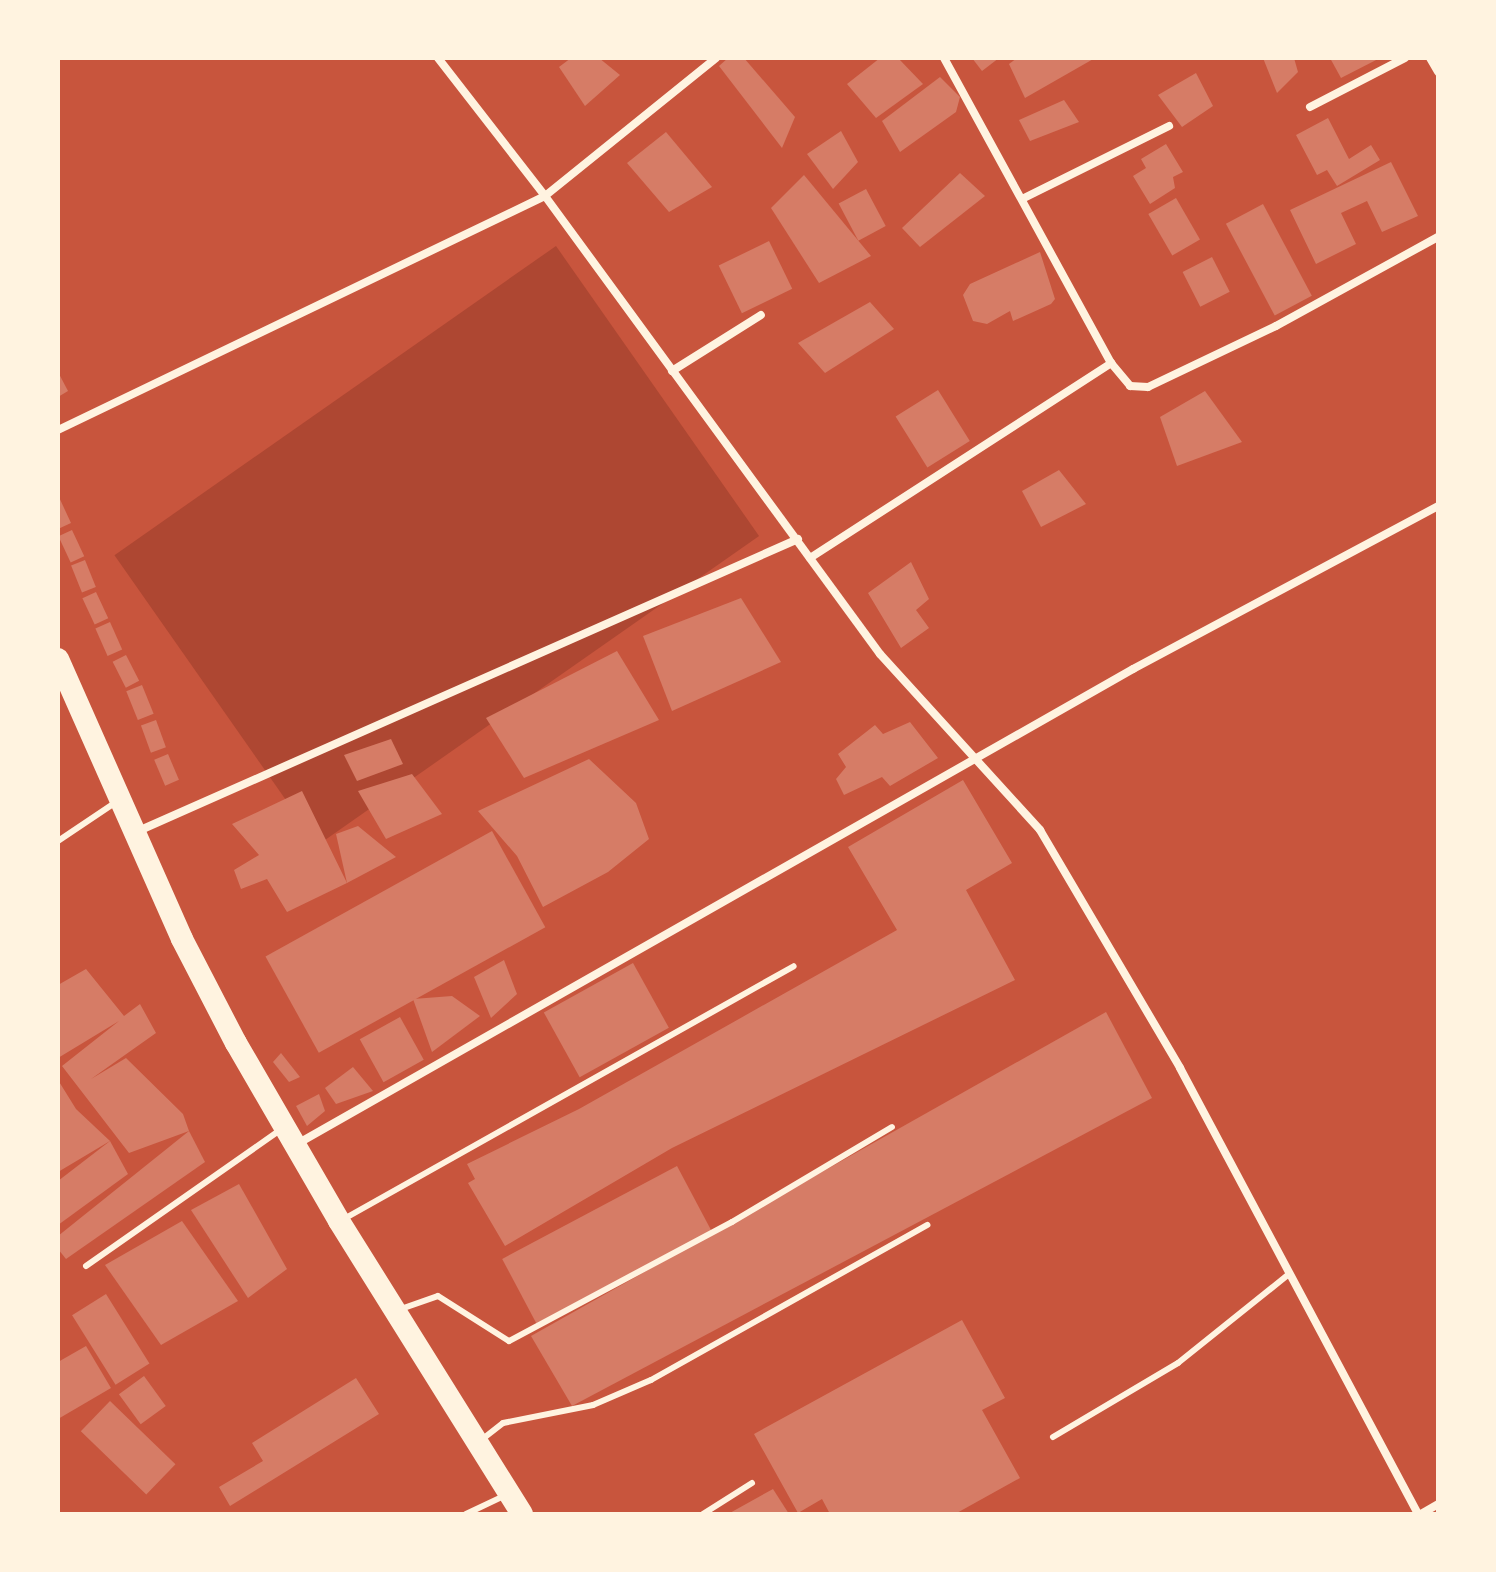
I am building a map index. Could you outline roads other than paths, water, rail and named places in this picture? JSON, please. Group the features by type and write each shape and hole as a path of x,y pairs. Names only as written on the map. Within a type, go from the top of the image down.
{"highway":[{"path":"58,659 182,939 288,1137 522,1514"}],"street":[{"path":"438,58 545,196 880,654 1040,830 1072,878 1419,1514 1438,1504"},
{"path":"58,430 545,196 716,58"},
{"path":"944,58 1024,198 1111,363 1130,386 1148,387 1276,326 1438,237"},
{"path":"1310,107 1405,58"},
{"path":"1430,58 1438,72"},
{"path":"1024,198 1169,126"},
{"path":"672,371 761,315"},
{"path":"810,558 1111,363"},
{"path":"288,1137 979,761 1133,669 1438,506"},
{"path":"135,833 798,539"}],"lane":[{"path":"58,841 119,800"},
{"path":"339,1221 794,966"},
{"path":"395,1311 438,1296 509,1341 719,1229 892,1127"},
{"path":"86,1266 288,1137"},
{"path":"478,1443 503,1423 593,1405 651,1380 927,1225"},
{"path":"1053,1437 1178,1363 1289,1274"},
{"path":"703,1514 752,1483"},
{"path":"466,1514 509,1493"}]}
